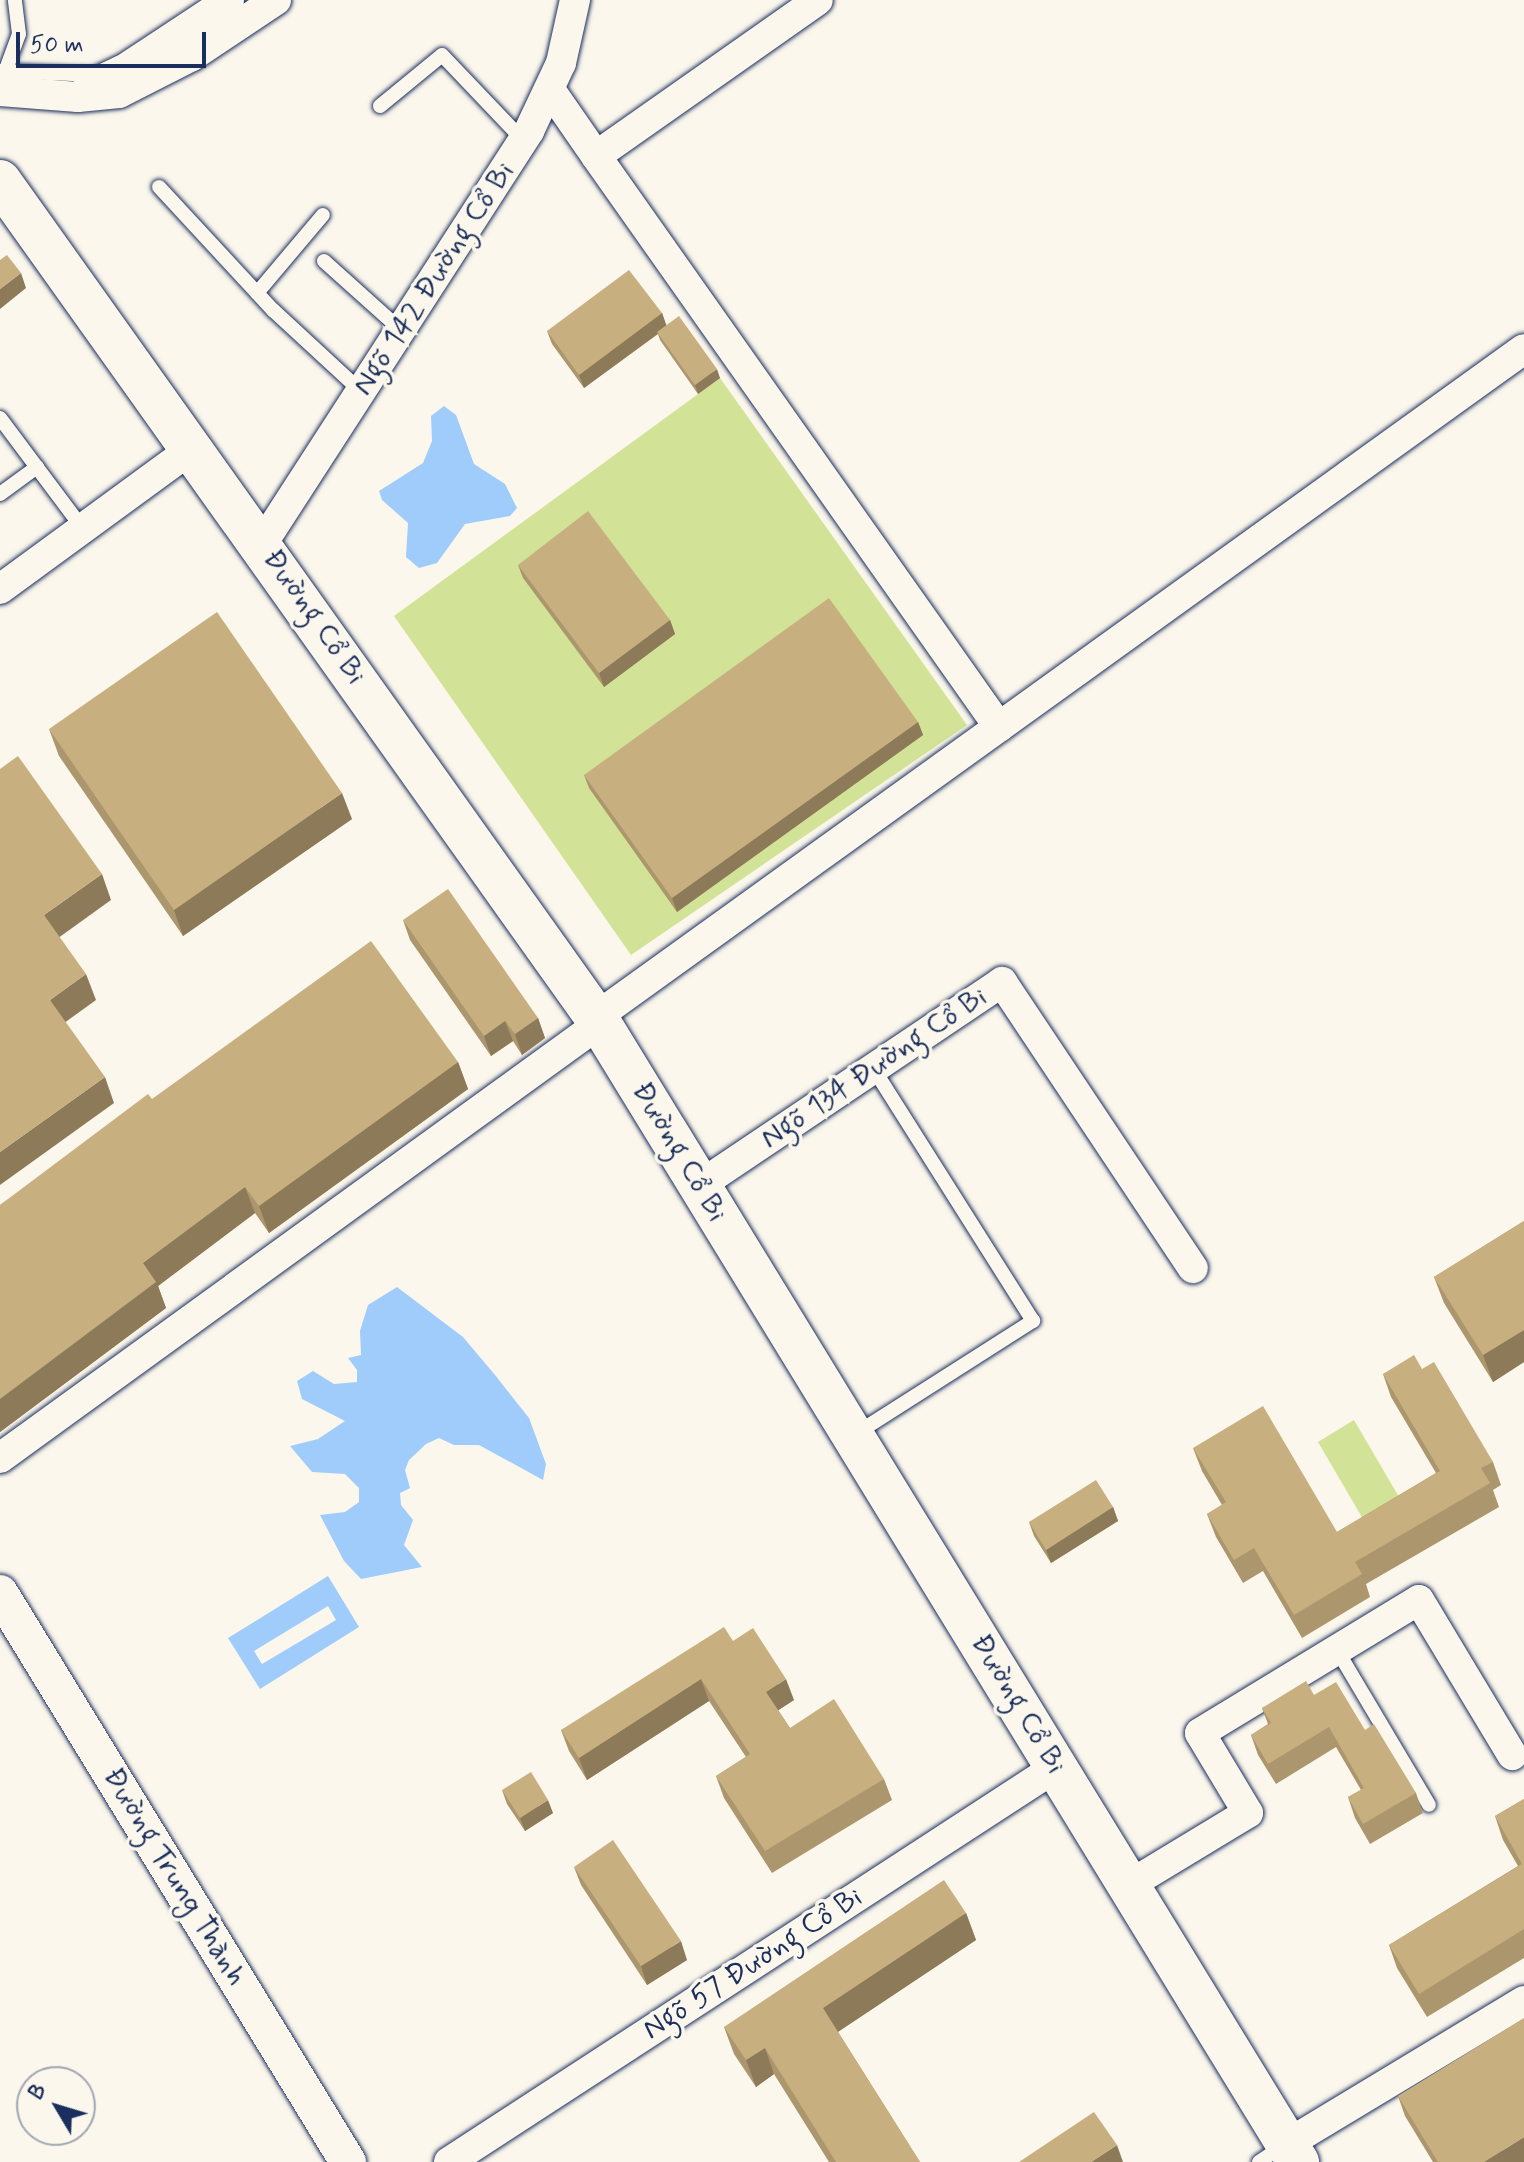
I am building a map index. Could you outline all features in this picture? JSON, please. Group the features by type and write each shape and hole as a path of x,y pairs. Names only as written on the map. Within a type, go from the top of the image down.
{"main road":[{"name":"Đường Cổ Bi","path":"0,181 262,544 598,1020 1129,1885 1282,2156"}],"street":[{"path":"64,95 116,74 229,0"},
{"path":"2,78 64,95 102,97 143,84 276,0"},
{"name":"Ngõ 142 Đường Cổ Bi","path":"262,544 523,140 551,91 575,0"},
{"path":"596,156 818,0"},
{"path":"551,91 999,727"},
{"path":"0,1458 999,727 1524,349"},
{"path":"0,589 193,448"},
{"name":"Ngõ 134 Đường Cổ Bi","path":"700,1185 1002,982 1193,1268"},
{"name":"Đường Trung Thành","path":"0,1593 348,2162"},
{"path":"1129,1885 1248,1813 1200,1733 1419,1600 1512,1755"},
{"name":"Ngõ 57 Đường Cổ Bi","path":"449,2162 1056,1767"},
{"path":"1282,2156 1524,2001"}],"lane":[{"path":"15,0 19,34 2,78 116,74"},
{"path":"380,106 442,55 523,140"},
{"path":"159,187 257,293 362,393"},
{"path":"257,293 323,215"},
{"path":"324,261 402,331"},
{"path":"0,418 83,529"},
{"path":"0,494 37,467"},
{"path":"854,1436 1033,1321 873,1068"},
{"path":"1337,1650 1429,1805"}],"green space":[{"path":"720,378 967,725 631,955 394,616"},
{"path":"1354,1420 1399,1497 1363,1519 1318,1442"}],"water":[{"path":"444,406 456,415 474,464 505,484 517,508 510,516 465,524 437,563 419,568 406,557 408,523 382,500 379,491 423,463 432,441 431,416"},
{"path":"397,1287 463,1337 495,1375 529,1418 546,1464 543,1480 479,1445 454,1445 439,1438 426,1444 409,1460 405,1470 410,1488 400,1493 401,1505 413,1520 404,1545 422,1567 361,1579 344,1561 320,1515 345,1512 359,1502 359,1488 345,1474 312,1472 290,1446 318,1439 345,1421 302,1399 297,1381 313,1371 334,1384 357,1382 357,1370 348,1358 361,1355 360,1331 368,1305"},
{"path":"328,1576 359,1627 260,1689 228,1638","holes":["328,1606 336,1620 262,1664 254,1651"]}],"building":[{"path":"7,255 21,273 0,289 0,260"},
{"path":"629,270 662,313 579,375 547,331"},
{"path":"679,316 717,369 695,385 657,332"},
{"path":"588,511 670,620 599,673 518,565"},
{"path":"829,598 918,722 672,898 584,775"},
{"path":"217,612 342,793 174,910 49,729"},
{"path":"18,756 102,874 44,915 86,974 50,1000 105,1077 0,1152 0,769"},
{"path":"448,889 538,1018 515,1034 505,1021 484,1036 403,920"},
{"path":"371,941 458,1062 259,1206 245,1187 143,1263 156,1282 0,1399 0,1205 148,1094 152,1099"},
{"path":"1524,1221 1524,1330 1483,1355 1434,1277"},
{"path":"1414,1355 1422,1369 1434,1362 1493,1462 1481,1468 1490,1483 1355,1562 1362,1574 1294,1615 1254,1548 1234,1560 1207,1514 1226,1502 1193,1448 1263,1406 1337,1532 1440,1471 1383,1374"},
{"path":"1096,1480 1113,1507 1046,1550 1029,1522"},
{"path":"724,1627 733,1641 753,1628 786,1679 766,1692 790,1728 834,1699 884,1779 765,1851 716,1776 750,1754 701,1679 579,1758 561,1730"},
{"path":"1306,1681 1314,1695 1336,1682 1365,1730 1374,1724 1416,1793 1363,1824 1348,1797 1364,1788 1329,1727 1268,1764 1251,1735 1271,1723 1262,1708"},
{"path":"531,1772 548,1800 520,1818 502,1790"},
{"path":"1524,1799 1524,1929 1419,1994 1389,1945 1522,1864 1495,1816"},
{"path":"613,1840 681,1941 641,1966 574,1867"},
{"path":"944,1880 966,1913 823,2008 920,2162 836,2162 765,2048 746,2060 724,2027"},
{"path":"1524,2018 1524,2137 1484,2162 1438,2162 1398,2096"},
{"path":"1094,2112 1117,2145 1091,2162 1019,2162"}]}
